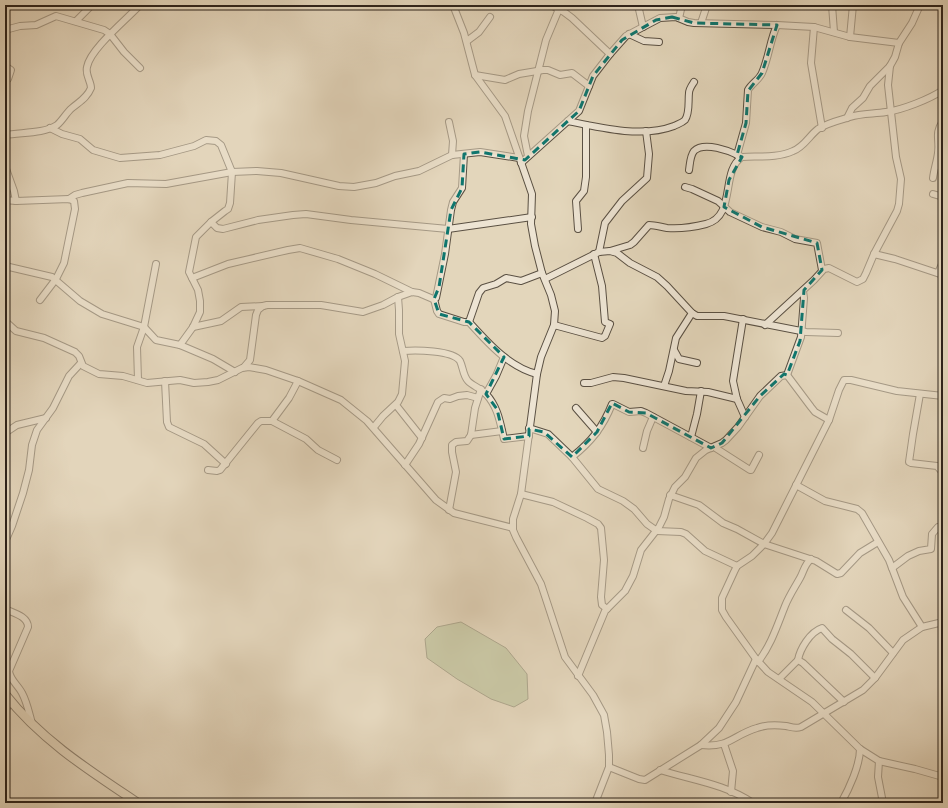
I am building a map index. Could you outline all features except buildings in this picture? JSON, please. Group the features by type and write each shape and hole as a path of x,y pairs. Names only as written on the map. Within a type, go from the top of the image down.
{"main road":[{"path":"5,694 28,721 50,741 79,763 138,803"}],"street":[{"path":"5,135 42,131 58,124 86,97 91,90 87,74 87,65 91,57 110,34 140,5"},
{"path":"452,5 467,41 475,75 505,116 532,194 534,241 543,276 551,295 555,311 554,325 541,357 537,374 520,494 512,519 516,537 541,584 565,657 593,695 604,715 609,755 608,767 595,803"},
{"path":"551,5 572,18 610,54"},
{"path":"638,5 643,27"},
{"path":"678,18 682,5"},
{"path":"701,23 707,5"},
{"path":"832,5 834,32"},
{"path":"850,37 853,5"},
{"path":"847,118 852,108 861,101 870,86 890,66 895,57 899,43 912,23 920,5"},
{"path":"76,21 89,8"},
{"path":"528,156 525,141 525,128 546,40 559,9"},
{"path":"5,30 20,26 36,25 56,16 76,21 104,30 110,34 124,52 140,68"},
{"path":"467,41 479,32 490,17"},
{"path":"69,199 82,193 128,183 166,184 232,172 271,172 322,183 354,187 376,183 396,176 419,171 452,155 480,152 520,161 528,156 568,121 581,107 593,76 622,40 660,18 672,17 688,22 701,23 777,24 814,27 850,37 899,43"},
{"path":"469,322 479,293 483,288 496,284 506,278 521,281 543,276 596,253 610,251 630,245 649,225 676,228 708,224 716,219 725,206 729,180 739,156 746,123 748,90 762,72 777,24"},
{"path":"814,27 811,63 822,128"},
{"path":"630,34 644,41 659,42"},
{"path":"5,66 11,70 8,79"},
{"path":"765,325 803,291 822,270 826,268 859,282 863,279 874,254 898,210 901,191 901,178 896,157 888,85 890,66"},
{"path":"475,75 504,80 520,74 548,70 560,75 572,73 589,86"},
{"path":"568,121 631,132 660,131 684,121 688,109 689,91 694,82"},
{"path":"689,170 693,153 704,146 728,151 739,156 770,156 791,152 798,149 822,128 857,115 891,112 931,97 943,90"},
{"path":"449,122 452,141 452,155"},
{"path":"933,178 938,150 937,133 943,122"},
{"path":"578,229 576,201 584,191 586,177 586,125"},
{"path":"50,128 62,134 80,139 93,150 120,158 160,155 194,146 206,140 213,140 222,147 232,172 229,207 196,237 189,270 198,290 200,312 193,327 180,345"},
{"path":"554,325 602,338 605,336 610,324 605,322 602,286 596,253 605,223 622,201 646,178 649,154 646,131"},
{"path":"434,299 437,297 439,287 453,202 462,188 464,154"},
{"path":"5,166 16,201"},
{"path":"685,187 718,201 730,212 762,227 781,232 795,239 817,243 822,270"},
{"path":"932,194 943,197"},
{"path":"5,200 69,199 74,201 75,209 64,263 56,279 40,300"},
{"path":"211,222 217,228 224,229 258,220 306,214 351,220 448,229 532,217"},
{"path":"192,278 228,264 300,248 351,264 412,292 434,299"},
{"path":"610,251 617,253 630,263 657,277 692,313 699,317 724,316 802,331 838,333"},
{"path":"874,254 895,259 924,270 940,274 943,262"},
{"path":"138,380 137,347 144,327 156,264"},
{"path":"5,266 47,275 56,279 76,298 96,311 144,327 156,340 180,345 213,359 235,372"},
{"path":"788,375 802,331 803,291"},
{"path":"193,327 221,321 241,307 320,305 363,312 412,292"},
{"path":"374,427 383,416 396,405 400,399 403,389 402,384 405,367 399,334 398,297"},
{"path":"434,299 439,314 464,322 469,322 504,357 525,371 537,374"},
{"path":"5,321 16,331 44,338 75,352 87,368 99,374 123,376 147,383 180,380 194,383 218,380 249,363 256,315 262,306"},
{"path":"664,386 678,334 692,313"},
{"path":"743,319 733,376 737,399 745,417"},
{"path":"403,351 415,350 438,352 456,356 460,362 466,379 483,391 497,409 505,439 529,436"},
{"path":"674,350 679,359 697,363"},
{"path":"449,510 456,472 452,445 456,442 468,441 471,436 478,398 496,376 504,357"},
{"path":"250,360 254,367"},
{"path":"5,542 23,493 32,445 37,430 53,408 69,376 82,363"},
{"path":"242,368 254,367 298,381 341,400 374,427 436,500 449,510 463,516 513,528"},
{"path":"578,676 607,609 626,588 633,576 641,550 656,531 664,517 670,495 675,487 685,477 694,461 702,453 722,443 730,436 755,401 783,375 788,375"},
{"path":"788,375 815,412 829,420"},
{"path":"584,382 591,383 616,378 634,380 686,390 720,394 737,399"},
{"path":"943,396 897,391 851,380 844,380 829,420 772,533 752,556 737,566 723,593 721,606 726,617 757,660 772,675 812,702 860,749 879,761 943,777"},
{"path":"165,381 167,422 169,427 204,444 226,464"},
{"path":"272,421 289,398 298,381"},
{"path":"691,437 701,391"},
{"path":"920,394 911,442 909,462 937,466 943,473"},
{"path":"405,465 422,438 438,402 444,398 450,399 467,395 478,398"},
{"path":"572,457 584,447 597,432 605,420 612,404 628,412 643,411 712,447 750,470 759,455"},
{"path":"396,405 422,438"},
{"path":"576,408 597,432"},
{"path":"643,448 647,430 653,417"},
{"path":"5,433 17,425 46,418"},
{"path":"208,470 219,471 261,421 272,421 306,439 318,450 337,460"},
{"path":"529,428 544,432 551,436 572,457 598,489 623,501 634,509 647,524 656,531 686,534 705,551 737,566"},
{"path":"471,436 502,431"},
{"path":"796,484 825,501 860,511 865,516 889,560 903,597 922,628"},
{"path":"520,494 553,502 598,524 601,528 604,560 601,597 602,605 607,609"},
{"path":"670,495 699,505 722,523 737,529 764,544 810,559 840,574 860,554 878,542"},
{"path":"892,568 908,556 919,551 930,549 934,531 938,527 943,527"},
{"path":"608,767 639,779 646,779 701,745 713,734 727,718 757,660 770,644 785,606 802,575 805,565 810,559"},
{"path":"5,609 26,619 28,623 9,672 10,676 25,698 32,724"},
{"path":"846,610 869,628 893,653"},
{"path":"701,745 711,746 724,744 757,728 775,726 798,728 825,714 863,690 875,678 903,640 922,628 943,622"},
{"path":"779,679 798,660 802,648 809,638 821,628 851,654 875,678"},
{"path":"798,660 803,662 844,702"},
{"path":"5,712 10,701"},
{"path":"724,744 733,771 731,792"},
{"path":"841,803 852,780 860,754 860,749"},
{"path":"879,761 878,777 883,803"},
{"path":"660,770 714,784 753,803"}],"highlighted area":[{"path":"672,17 694,23 777,25 762,73 748,91 746,123 737,155 742,157 729,180 724,207 762,227 817,243 822,270 804,290 800,341 787,375 784,374 760,396 722,443 711,448 646,413 629,412 612,403 597,432 572,457 544,432 529,429 529,436 504,439 497,409 486,394 504,357 469,322 439,314 434,299 439,287 451,210 462,188 464,154 480,152 525,160 579,111 593,76 622,40 656,20"}],"green space":[{"path":"461,622 506,648 527,674 528,699 514,707 491,699 457,679 427,658 425,639 437,627"}]}
